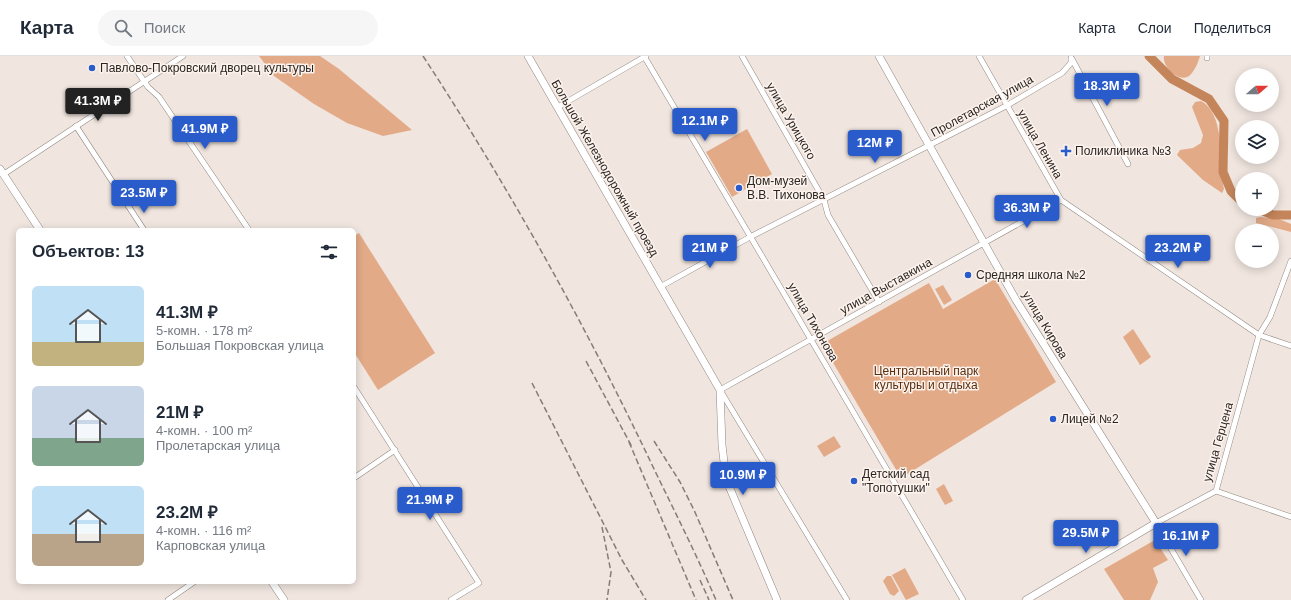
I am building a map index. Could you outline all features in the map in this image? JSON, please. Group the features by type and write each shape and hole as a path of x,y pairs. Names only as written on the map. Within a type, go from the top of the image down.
{"main road":[{"name":"Большой Железнодорожный проезд","path":"528,56 720,390"},
{"name":"улица Кирова","path":"879,56 929,147 1033,326 1156,523"},
{"path":"1,174 39,228"},
{"path":"720,390 722,445 726,479 778,600"},
{"name":"улица Герцена","path":"1026,600 1156,523"},
{"path":"273,584 284,600"}],"street":[{"path":"127,56 144,82 158,97 248,228"},
{"path":"1,174 183,56"},
{"path":"558,107 644,56"},
{"name":"улица Тихонова","path":"644,56 962,600"},
{"name":"улица Урицкого","path":"742,56 824,200 828,215 879,302"},
{"name":"улица Ленина","path":"979,56 1006,106 1061,200"},
{"path":"1071,57 1128,164"},
{"name":"Пролетарская улица","path":"660,287 750,237 929,147 1006,106 1062,73 1071,63 1071,57"},
{"path":"76,126 143,228"},
{"path":"1061,200 1259,335 1291,346"},
{"name":"улица Выставкина","path":"720,390 1061,200"},
{"name":"улица Герцена","path":"1156,523 1216,491 1259,335 1270,317 1291,261"},
{"path":"356,390 478,583 451,600"},
{"name":"Большой Железнодорожный проезд","path":"720,390 847,600"},
{"path":"356,477 395,450"},
{"path":"1216,491 1291,517"},
{"name":"улица Кирова","path":"1156,523 1201,600"},
{"path":"168,600 191,584"}],"green space":[{"path":"259,56 320,56 339,69 412,130 383,136 347,123 314,104 274,76"},
{"path":"1164,56 1200,56 1193,72 1185,78 1176,76 1168,69"},
{"path":"1201,101 1214,115 1217,125 1221,148 1222,180 1224,189 1222,193 1203,180 1177,155 1180,150 1193,148 1201,143 1203,135 1192,107 1195,102"},
{"path":"747,129 772,174 732,197 706,152"},
{"path":"1261,217 1279,219 1291,224 1291,232 1279,229 1279,224 1256,223 1256,218"},
{"path":"359,233 435,353 378,390 356,355 356,235"},
{"name":"Центральный парк культуры и отдыха","path":"995,279 1056,382 901,478 822,344 929,283 943,309"},
{"path":"943,285 952,300 944,305 935,289"},
{"path":"1133,329 1151,357 1140,365 1123,337"},
{"path":"834,436 841,447 824,457 817,446"},
{"path":"944,484 953,501 945,505 936,489"},
{"path":"1155,540 1168,560 1153,568 1158,582 1150,600 1124,600 1104,569"},
{"path":"905,568 919,594 906,600 892,575"},
{"path":"887,576 891,576 899,591 894,596 890,594 883,581"}],"waterway":[{"path":"1149,56 1172,79 1209,99 1224,121 1223,172 1231,191 1235,195"},
{"path":"1279,215 1291,215"}],"railway":[{"path":"423,56 517,208 575,312 629,418 716,600"},
{"path":"586,361 632,447"},
{"path":"532,383 622,560 646,600"},
{"path":"654,441 680,482 694,510 733,600"},
{"path":"629,442 696,600"},
{"path":"602,527 611,572 607,600"},
{"path":"700,580 709,600"}],"place":[{"name":"Павлово-Покровский дворец культуры","path":"92,68"},
{"name":"Поликлиника №3","path":"1066,151"},
{"name":"Дом-музей В.В. Тихонова","path":"739,188"},
{"name":"Средняя школа №2","path":"968,275"},
{"name":"Лицей №2","path":"1053,419"},
{"name":"Детский сад \"Топотушки\"","path":"854,481"}]}
